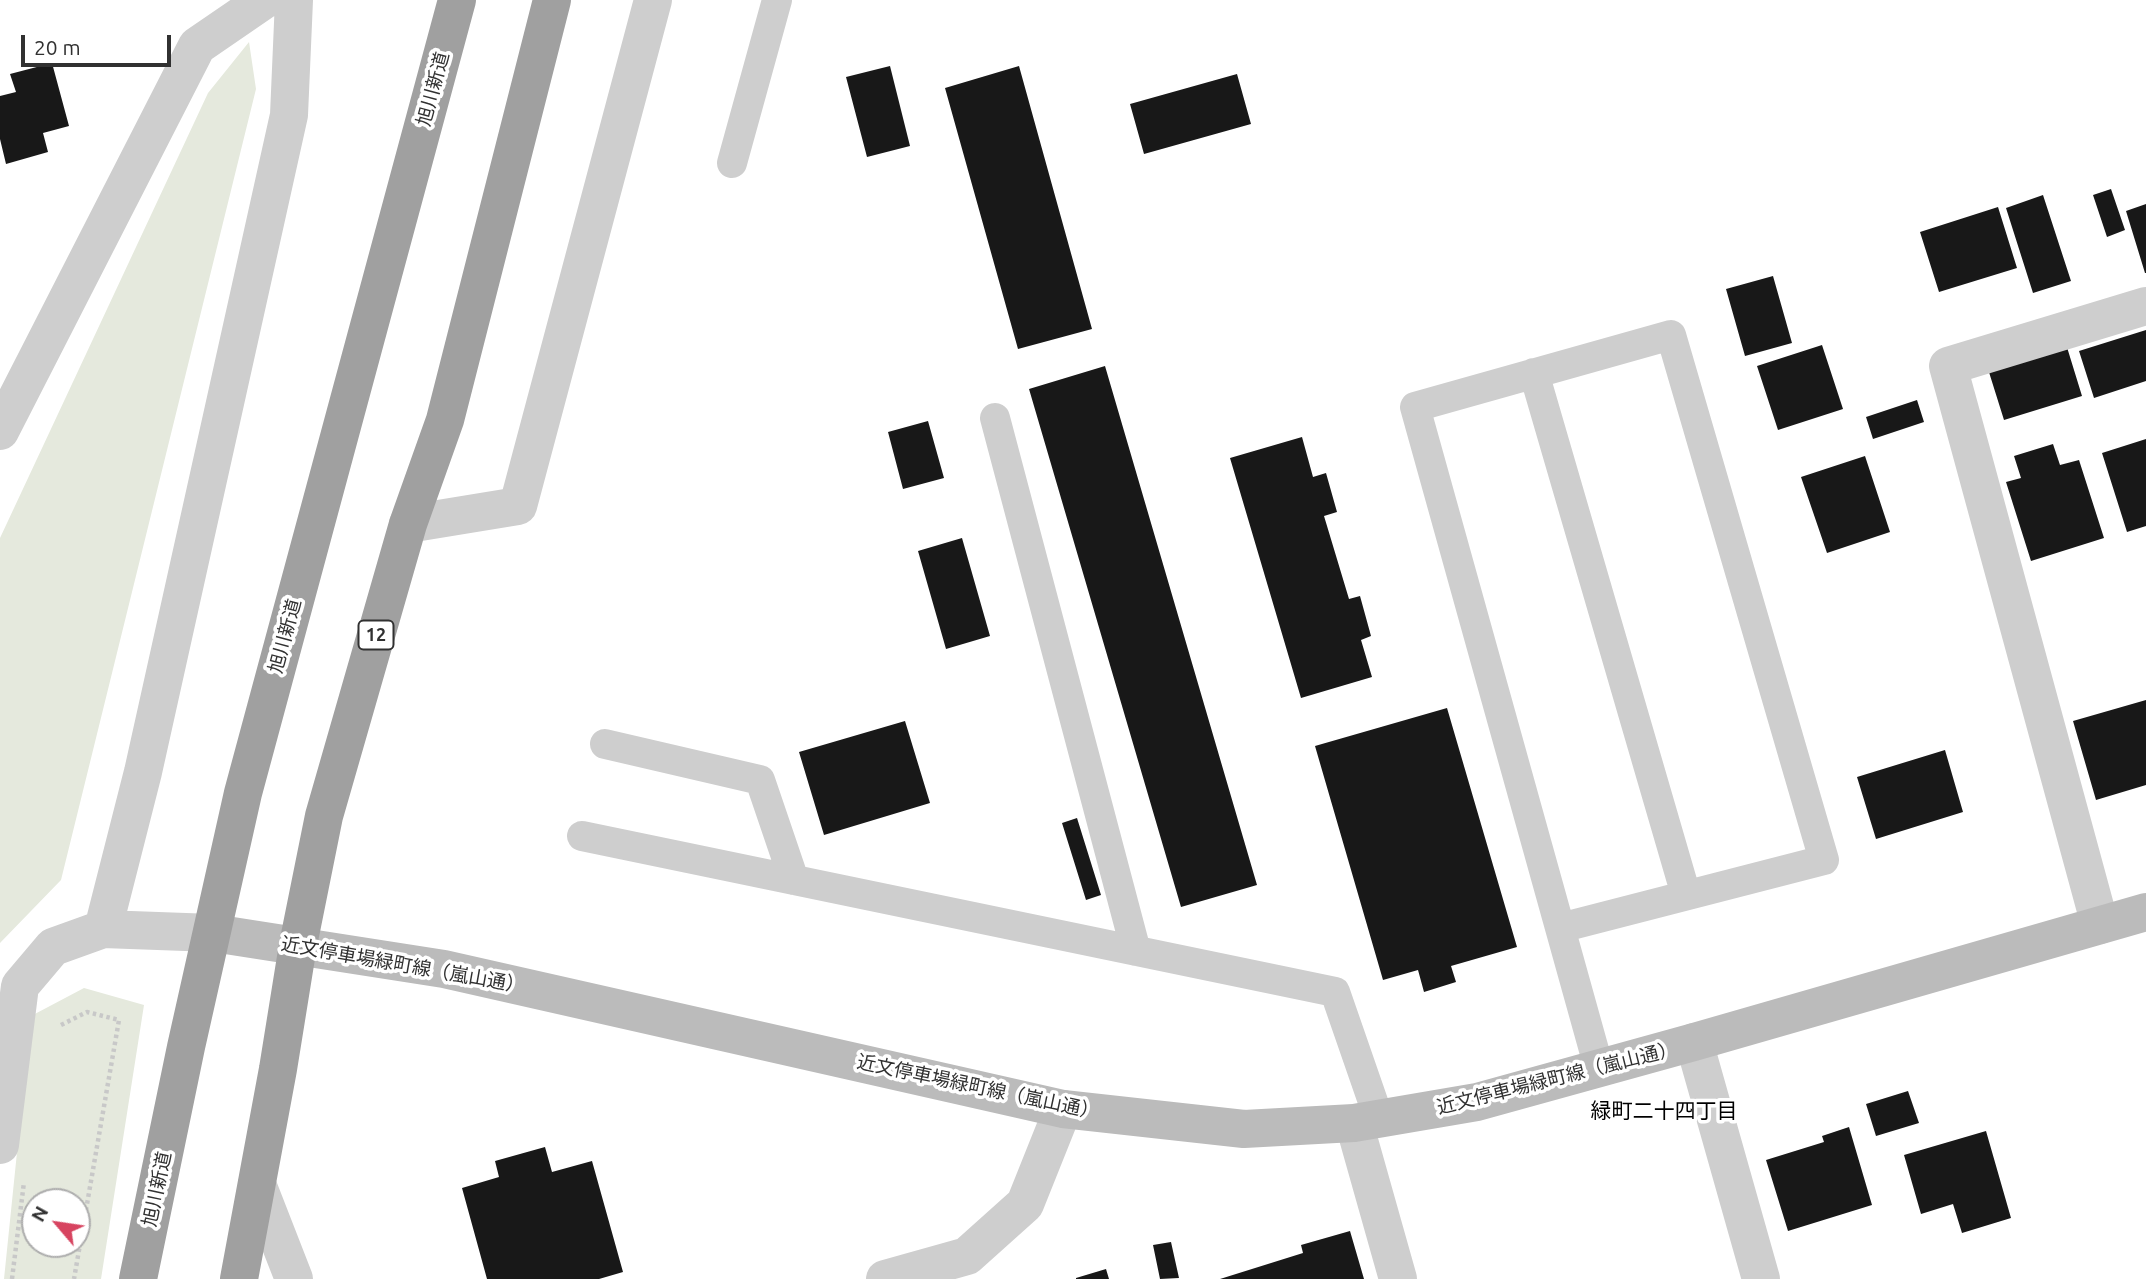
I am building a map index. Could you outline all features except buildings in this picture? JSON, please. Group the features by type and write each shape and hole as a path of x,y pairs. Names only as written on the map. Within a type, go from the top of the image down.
{"highway":[{"name":"旭川新道","path":"138,1279 243,793 457,0"},
{"name":"12","path":"239,1279 298,945 324,816 408,524 445,420 552,0"}],"main road":[{"name":"近文停車場緑町線（嵐山通）","path":"213,933 444,968 1063,1109 1244,1129 1367,1121 1477,1102 2146,912"}],"street":[{"path":"0,431 197,46 264,0"},
{"path":"103,929 143,772 289,116 294,0"},
{"path":"408,524 518,506 653,0"},
{"path":"2100,925 1948,366 2146,306"},
{"path":"13,1157 20,986 53,947 103,929 213,933"},
{"path":"1694,1042 1761,1279"},
{"path":"885,1279 971,1268 1025,1204 1063,1109"},
{"path":"1367,1121 1398,1279"},
{"path":"257,1184 294,1279"}],"lane":[{"path":"733,163 777,0"},
{"path":"1560,928 1824,860 1671,335 1415,407 1560,928 1599,1068"},
{"path":"1534,373 1686,895"},
{"path":"995,418 1136,951"},
{"path":"605,744 760,780 794,880"},
{"path":"582,836 1335,992 1367,1121"}],"path":[{"path":"54,1027 87,1012 119,1020 74,1279"},
{"path":"12,1279 13,1157"}],"shaded area":[{"path":"249,42 256,89 61,880 0,943 0,538 208,93"},
{"path":"84,988 144,1005 101,1279 4,1279 31,1016"}],"district":[{"name":"緑町二十四丁目","path":"1664,1111"}]}
